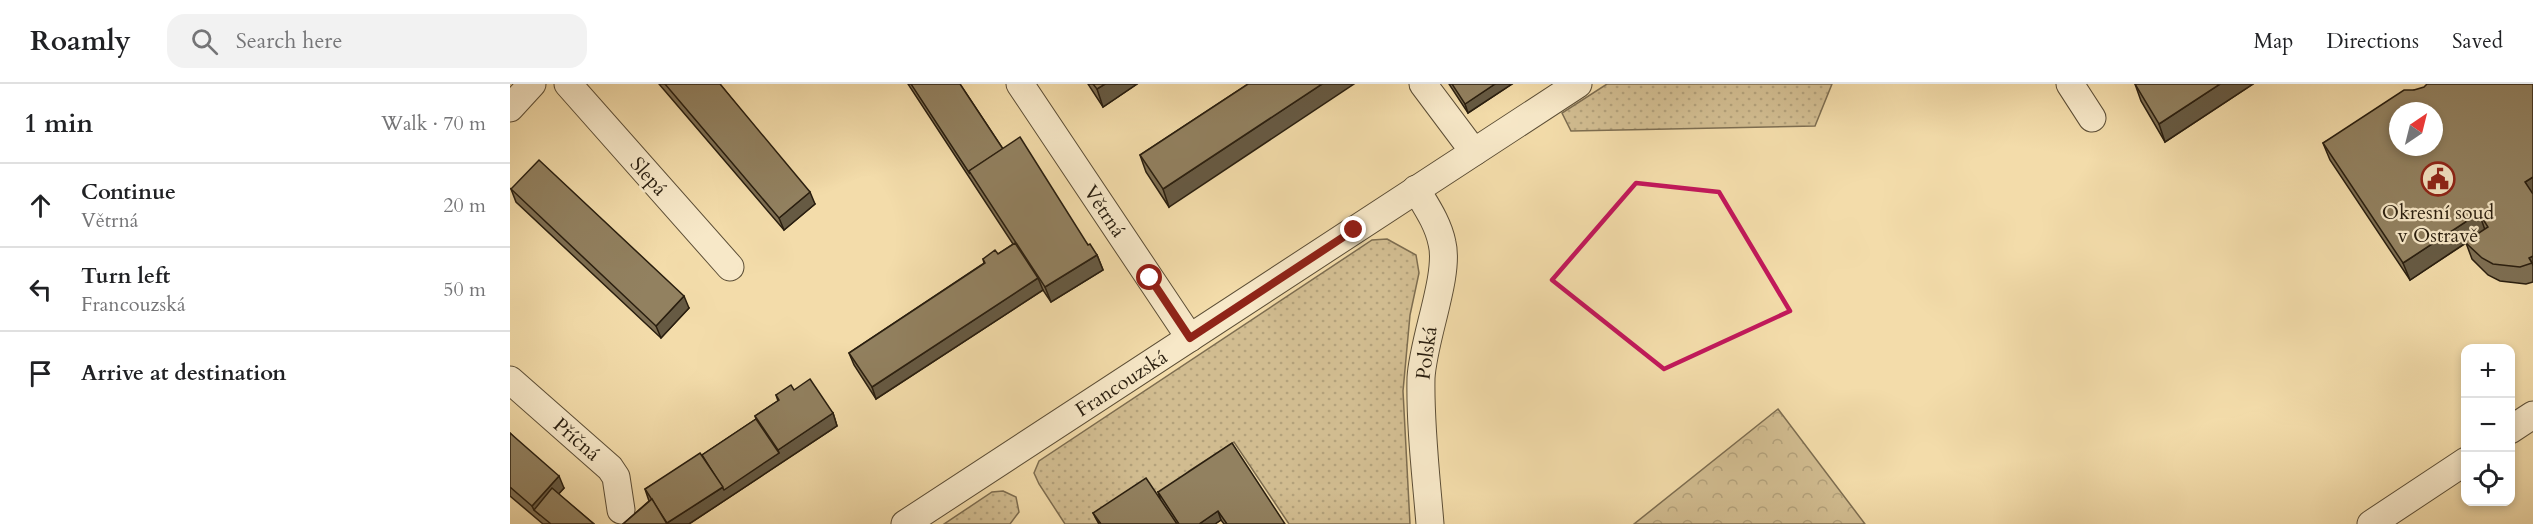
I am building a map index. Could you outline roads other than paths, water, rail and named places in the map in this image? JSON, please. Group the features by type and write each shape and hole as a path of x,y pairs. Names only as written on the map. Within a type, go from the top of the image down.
{"street":[{"path":"510,108 532,84"},
{"name":"Slepá","path":"568,84 730,267"},
{"name":"Větrná","path":"1020,84 1190,338"},
{"path":"1423,84 1474,152"},
{"name":"Francouzská","path":"905,524 1578,84"},
{"path":"2070,84 2092,118"},
{"name":"Polská","path":"1416,189 1438,228 1444,261 1424,349 1421,376 1422,433 1430,524"},
{"name":"Příčná","path":"510,380 610,468 616,477 621,510"},
{"path":"2515,427 2533,415"},
{"path":"2372,524 2461,464"}],"place":[{"name":"Okresní soud v Ostravě","path":"2438,179"}]}
